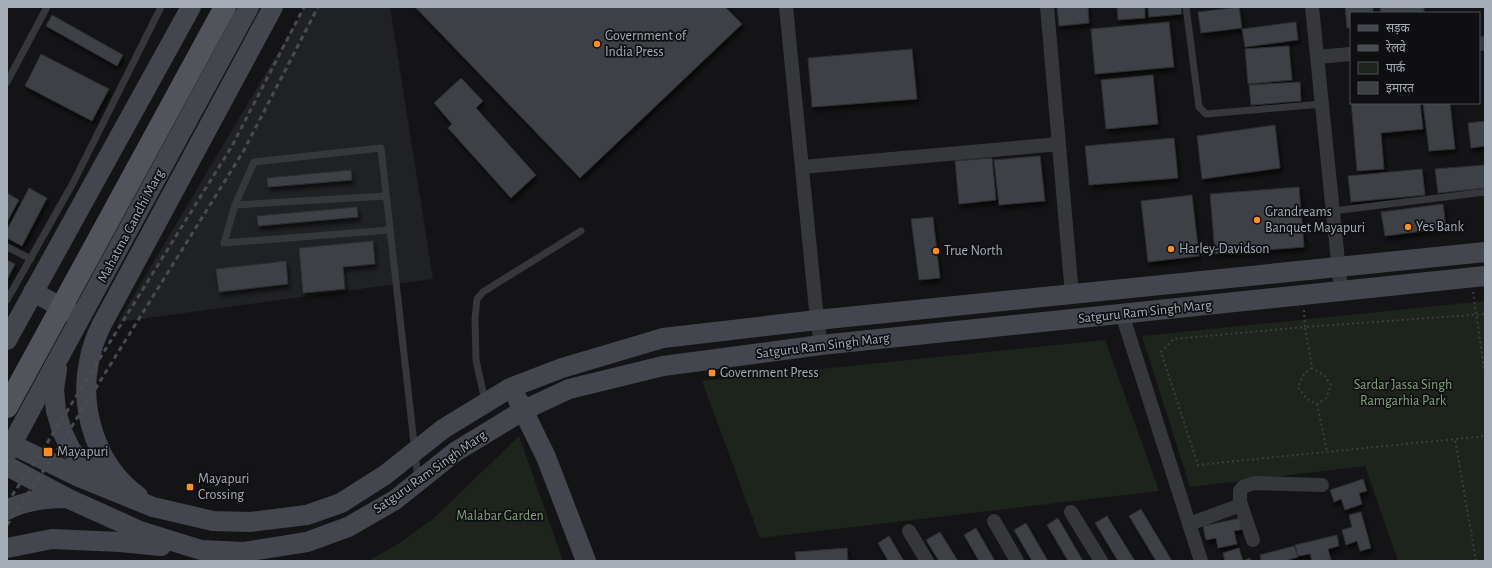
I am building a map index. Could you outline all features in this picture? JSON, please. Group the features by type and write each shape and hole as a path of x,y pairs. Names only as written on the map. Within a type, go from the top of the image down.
{"main road":[{"path":"7,340 191,7"},
{"path":"7,385 214,7"},
{"name":"Mahatma Gandhi Marg","path":"7,407 225,7"},
{"name":"Mahatma Gandhi Marg","path":"9,446 83,315 249,7"},
{"path":"153,507 133,493 116,475 103,455 93,433 87,410 86,386 89,362 96,339 273,7"},
{"name":"Satguru Ram Singh Marg","path":"9,446 153,507 213,521 250,522 307,514 341,503 385,475 443,429 510,388 562,368 663,338 817,320 1485,252"},
{"name":"Satguru Ram Singh Marg","path":"7,466 67,498 140,531 201,550 244,552 307,542 348,527 395,500 455,452 524,410 569,390 663,366 821,345 1478,277"},
{"path":"34,292 83,315"},
{"path":"96,339 84,346 62,353 54,390 56,410 62,431 70,450 109,489"},
{"path":"510,388 524,410 546,457 586,561"},
{"path":"7,510 19,504 33,501 50,498 67,498"},
{"path":"7,548 52,539 120,542 201,550"}],"street":[{"path":"786,7 817,320 821,345"},
{"path":"1047,7 1072,295"},
{"path":"1312,7 1339,268 1340,291"},
{"path":"1318,57 1350,54"},
{"path":"802,167 1059,144"},
{"path":"1122,314 1201,561"},
{"path":"1253,540 1239,497 1240,491 1243,487 1254,483 1322,485"},
{"path":"1189,524 1241,506"},
{"path":"1071,512 1101,561"},
{"path":"994,521 1017,561"},
{"path":"909,531 927,561"}],"lane":[{"path":"7,82 47,7"},
{"path":"7,300 73,183 160,7"},
{"path":"1186,7 1199,107 1206,114 1322,104"},
{"path":"390,230 224,243 235,205 254,162 381,148 419,481"},
{"path":"1333,211 1485,192"},
{"path":"235,205 386,196"},
{"path":"485,403 476,360 475,314 477,299 484,292 581,231"},
{"path":"7,247 31,258"}],"path":[{"path":"1478,277 1476,315 1485,374"},
{"path":"1303,295 1305,327 1312,368 1325,376 1331,385 1326,398 1317,404"},
{"path":"1485,314 1305,327 1174,339 1161,352 1198,465 1485,436"},
{"path":"1312,368 1304,374 1298,387 1307,399 1317,404"},
{"path":"1317,404 1327,452"},
{"path":"1455,439 1476,561"}],"shaded area":[{"path":"305,7 390,7 433,279 118,322"}],"green space":[{"name":"Sardar Jassa Singh Ramgarhia Park","path":"1485,301 1485,561 1398,561 1365,466 1190,487 1142,336"},
{"path":"1105,340 1159,491 760,538 702,381"},
{"name":"Malabar Garden","path":"519,436 563,561 368,561 398,544 434,518"}],"building":[{"path":"415,7 725,7 742,24 580,178"},
{"path":"1057,7 1088,7 1089,23 1059,26"},
{"path":"1117,7 1145,7 1145,18 1118,20"},
{"path":"1148,7 1181,7 1182,14 1149,17"},
{"path":"1239,7 1242,28 1201,33 1198,12"},
{"path":"1345,7 1373,7 1373,12 1350,12 1350,28 1347,28"},
{"path":"1380,7 1424,7 1424,12 1381,12"},
{"path":"52,15 123,55 117,66 46,26"},
{"path":"1169,22 1174,67 1095,74 1091,29"},
{"path":"1296,22 1298,40 1245,47 1242,29"},
{"path":"1289,46 1292,80 1248,84 1245,49"},
{"path":"912,49 917,99 812,107 808,58"},
{"path":"41,54 109,89 92,121 25,86"},
{"path":"1153,75 1158,124 1106,129 1101,80"},
{"path":"461,78 483,101 476,108 536,175 511,198 448,128 452,124 434,103"},
{"path":"1300,82 1301,101 1251,105 1249,85"},
{"path":"1351,104 1420,104 1423,129 1381,133 1384,169 1357,171"},
{"path":"1423,104 1450,104 1455,149 1429,151"},
{"path":"1485,121 1485,146 1471,148 1468,123"},
{"path":"1275,125 1280,168 1202,179 1197,136"},
{"path":"1174,138 1178,178 1089,185 1085,146"},
{"path":"1040,156 1045,201 999,205 994,160"},
{"path":"992,158 996,200 959,204 955,161"},
{"path":"1485,165 1485,188 1438,193 1435,169"},
{"path":"1422,169 1425,195 1351,202 1348,176"},
{"path":"351,170 352,180 268,187 267,178"},
{"name":"Grandreams Banquet Mayapuri","path":"1299,187 1304,247 1215,254 1210,194"},
{"path":"29,188 47,198 22,246 7,238 7,230"},
{"path":"7,193 19,200 7,222"},
{"path":"1192,195 1199,256 1148,262 1141,201"},
{"path":"1443,204 1446,228 1385,236 1381,212"},
{"path":"357,207 358,217 258,226 257,216"},
{"path":"933,217 940,278 919,280 911,219"},
{"path":"373,241 375,264 343,267 345,289 303,293 299,248"},
{"path":"7,260 15,264 7,280"},
{"path":"286,261 288,284 219,292 216,269"},
{"path":"1363,479 1367,491 1359,493 1362,504 1345,510 1341,499 1334,502 1330,490"},
{"path":"1141,509 1172,561 1156,561 1129,516"},
{"path":"1361,512 1371,548 1360,551 1357,541 1346,545 1342,530 1352,527 1349,515"},
{"path":"1107,516 1135,561 1118,561 1095,523"},
{"path":"1058,518 1083,561 1068,561 1047,525"},
{"path":"1241,518 1244,529 1234,531 1237,544 1218,548 1216,538 1206,540 1203,526"},
{"path":"1026,523 1048,561 1032,561 1014,530"},
{"path":"976,528 995,561 979,561 964,535"},
{"path":"940,532 958,561 939,561 926,540"},
{"path":"1337,535 1339,546 1328,549 1331,560 1312,561 1310,554 1298,556 1295,545"},
{"path":"889,536 904,561 888,561 878,543"},
{"path":"1294,546 1298,557 1288,561 1261,561 1260,555"},
{"path":"847,548 848,561 796,561 795,552"},
{"path":"1239,548 1243,561 1225,561 1223,553"},
{"path":"1250,558 1251,561 1243,561"}],"railway":[{"path":"7,503 44,448 232,146 304,7"},
{"path":"7,525 54,455 243,152 318,7"}],"place":[{"name":"Government of India Press","path":"597,44"},
{"name":"Grandreams Banquet Mayapuri","path":"1257,220"},
{"name":"Yes Bank","path":"1408,227"},
{"name":"Harley-Davidson","path":"1171,249"},
{"name":"True North","path":"936,251"},
{"name":"Government Press","path":"712,373"},
{"name":"Mayapuri","path":"48,452"},
{"name":"Mayapuri Crossing","path":"190,487"}]}
